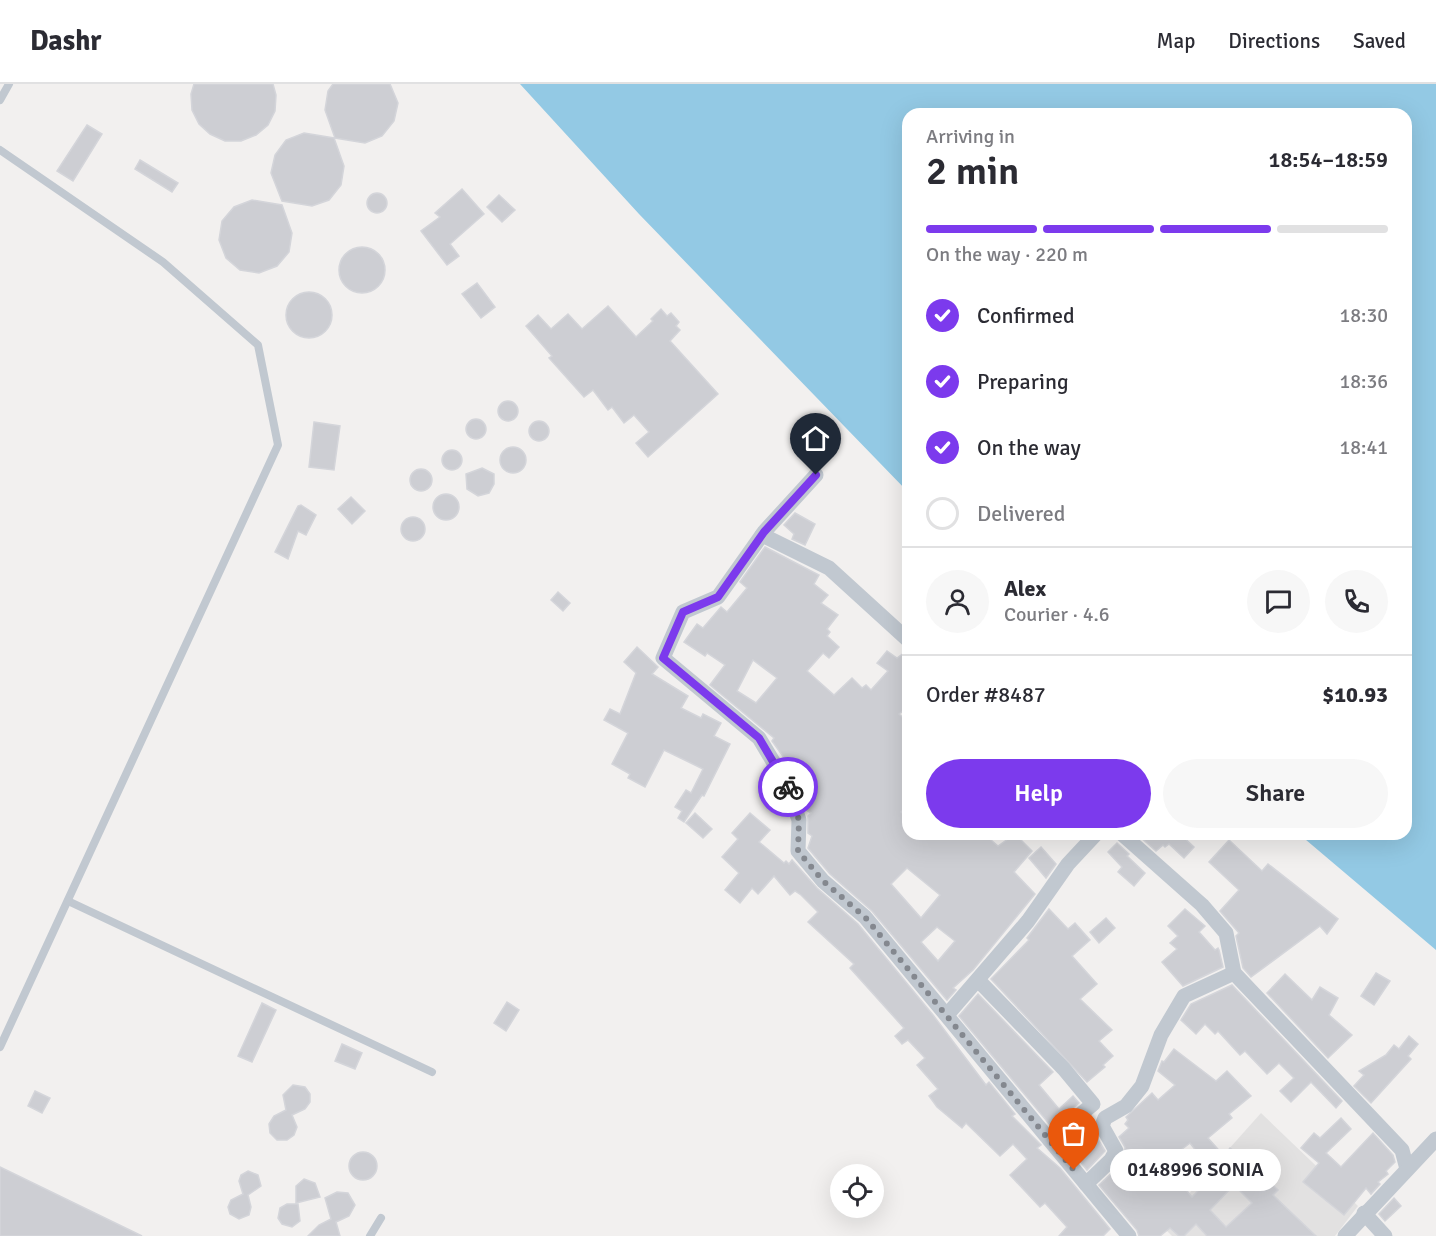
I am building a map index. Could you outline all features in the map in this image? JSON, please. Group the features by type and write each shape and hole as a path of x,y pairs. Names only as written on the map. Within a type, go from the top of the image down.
{"street":[{"path":"816,475 762,535 718,597 683,612 663,658 759,738 786,783 799,820 798,851 823,881 865,917 1129,1236"},
{"path":"762,535 829,568 902,635"},
{"path":"948,1015 1028,921 1068,864 1090,840"},
{"path":"1129,840 1202,905 1226,933 1234,973 1402,1150 1407,1169"},
{"path":"1086,1184 1111,1160 1116,1151 1102,1126 1105,1118 1126,1106 1142,1086 1161,1035 1184,996 1234,973"},
{"path":"978,980 1064,1069 1093,1104 1050,1140"},
{"path":"1345,1236 1436,1138"},
{"path":"1364,1213 1385,1236"}],"lane":[{"path":"0,100 9,84"},
{"path":"0,150 163,262 258,345 278,444 68,901 3,1035 0,1047"},
{"path":"68,901 432,1072"},
{"path":"370,1236 381,1218"}],"shaded area":[{"path":"1261,1113 1358,1206 1335,1236 1172,1236 1161,1225"}],"water":[{"path":"520,84 1436,84 1436,950 1306,840 1412,840 1412,108 902,108 902,486 639,214"}],"building":[{"path":"194,84 273,84 276,95 275,111 268,125 256,135 241,141 225,141 210,134 199,124 192,110 191,94"},
{"path":"333,84 390,84 398,103 394,121 382,136 365,143 335,138 325,110 328,91"},
{"path":"87,125 102,134 73,181 57,171"},
{"path":"304,133 334,138 344,166 341,185 329,200 312,206 282,201 271,173 275,155 286,140"},
{"path":"140,160 178,183 172,192 135,169"},
{"path":"462,189 484,214 450,244 459,256 447,265 421,231 440,217 435,213"},
{"path":"377,193 384,196 387,203 384,210 377,213 370,210 367,203 370,196"},
{"path":"499,195 515,210 502,222 487,207"},
{"path":"252,200 282,205 292,233 289,252 277,266 259,273 240,270 226,258 219,240 222,221 234,207"},
{"path":"362,247 378,254 385,270 378,286 362,293 346,286 339,270 346,254"},
{"path":"477,283 495,307 481,318 462,294"},
{"path":"309,292 325,299 332,315 325,331 309,338 293,331 286,315 293,299"},
{"path":"608,306 636,337 653,321 651,319 661,309 667,316 671,313 679,322 676,326 680,330 670,341 718,394 648,457 636,443 649,432 634,415 624,423 612,407 608,410 593,390 584,397 549,358 552,356 526,326 538,315 551,329 568,314 582,329"},
{"path":"508,401 515,404 518,411 515,418 508,421 501,418 498,411 501,404"},
{"path":"476,419 483,422 486,429 483,436 476,439 469,436 466,429 469,422"},
{"path":"539,421 546,424 549,431 546,438 539,441 532,438 529,431 532,424"},
{"path":"314,422 340,426 334,470 309,467"},
{"path":"513,447 522,451 526,460 522,469 513,473 504,469 500,460 504,451"},
{"path":"448,450 456,450 462,456 462,464 456,470 448,470 442,464 442,456"},
{"path":"482,468 494,474 494,484 489,493 478,496 467,489 466,474"},
{"path":"417,469 425,469 432,476 432,484 425,491 417,491 410,484 410,476"},
{"path":"446,494 455,498 459,507 455,516 446,520 437,516 433,507 437,498"},
{"path":"351,497 365,511 352,524 338,509"},
{"path":"301,505 316,515 306,535 298,531 288,559 275,552 298,506"},
{"path":"795,513 815,524 805,545 792,539 794,534 784,525"},
{"path":"413,517 418,518 424,524 424,534 418,540 413,541 408,540 402,534 401,529 402,524 408,518"},
{"path":"765,547 819,575 814,584 828,595 821,603 838,615 827,629 830,632 827,636 839,647 829,658 823,653 807,671 834,695 852,678 862,688 866,685 871,690 888,671 877,663 887,651 897,658 902,654 902,712 899,714 902,717 902,840 991,840 998,846 1006,840 1021,840 1032,851 1014,872 1035,894 973,970 953,988 956,990 947,1000 872,911 830,874 808,848 812,836 808,833 808,816 811,813 806,810 799,791 803,787 796,781 792,769 772,741 774,738 710,685 725,665 707,653 705,656 684,642 697,624 703,628 721,607 727,612 747,588 740,582","holes":["753,660 777,678 756,703 737,691","907,868 940,895 921,918 891,884","937,927 955,941 938,961 921,942"]},
{"path":"558,592 570,603 563,611 551,600"},
{"path":"637,647 658,667 652,674 688,696 681,708 701,718 703,714 721,723 714,736 730,744 704,796 702,795 684,822 678,818 682,811 675,807 686,790 691,793 703,769 664,750 645,787 628,778 630,774 612,764 628,733 604,720 610,709 620,714 636,673 624,662"},
{"path":"772,781 784,805 775,811 761,788"},
{"path":"695,813 712,829 703,838 686,823"},
{"path":"750,813 770,830 759,842 784,863 786,861 789,864 792,860 817,888 858,924 933,1015 986,1085 989,1082 1015,1114 1012,1116 1041,1145 1037,1148 1060,1168 1110,1229 1103,1236 1059,1236 1067,1227 1045,1203 1040,1207 1010,1175 1027,1159 1013,1144 1000,1156 966,1123 962,1128 937,1107 929,1096 938,1089 917,1065 925,1058 908,1040 902,1044 895,1036 904,1028 850,968 854,964 808,922 818,912 801,895 795,891 790,895 774,876 758,894 752,888 740,903 725,890 739,873 722,857 738,839 732,833"},
{"path":"1144,840 1186,840 1194,847 1184,858 1169,844 1165,847 1163,845 1156,851"},
{"path":"1229,840 1262,871 1268,864 1338,919 1327,934 1320,926 1251,977 1243,968 1236,936 1239,933 1220,911 1239,890 1209,862"},
{"path":"1117,843 1145,873 1134,886 1118,872 1122,867 1108,852"},
{"path":"1041,847 1056,864 1046,878 1029,858"},
{"path":"1049,909 1068,929 1075,923 1090,940 1072,956 1097,984 1080,999 1112,1030 1099,1041 1113,1056 1103,1065 1105,1067 1087,1082 991,979 1029,940 1027,938"},
{"path":"1185,909 1205,926 1199,932 1215,950 1218,948 1223,967 1183,986 1162,962 1177,949 1170,943 1178,936 1168,926"},
{"path":"1106,918 1115,928 1099,943 1090,932"},
{"path":"1376,973 1390,981 1374,1005 1361,996"},
{"path":"1285,974 1312,1000 1320,987 1338,998 1329,1015 1352,1035 1328,1058 1267,993"},
{"path":"1232,985 1342,1101 1336,1108 1311,1082 1291,1102 1280,1091 1294,1078 1279,1063 1267,1074 1245,1051 1240,1055 1218,1031 1215,1034 1205,1024 1196,1034 1181,1020 1191,1004"},
{"path":"978,994 1053,1072 1039,1085 1059,1109 1073,1096 1079,1103 1051,1126 959,1016"},
{"path":"507,1002 519,1010 506,1031 494,1023"},
{"path":"262,1003 276,1010 252,1062 238,1056"},
{"path":"1409,1036 1418,1044 1408,1056 1411,1059 1371,1103 1354,1086 1364,1075 1359,1071 1386,1055 1394,1045 1399,1049"},
{"path":"342,1044 362,1053 355,1069 335,1061"},
{"path":"1174,1049 1216,1081 1227,1071 1251,1096 1229,1114 1232,1118 1208,1138 1224,1156 1230,1148 1251,1164 1278,1190 1273,1195 1316,1236 1207,1236 1196,1224 1184,1236 1179,1236 1170,1228 1160,1236 1139,1236 1137,1230 1099,1185 1118,1167 1125,1155 1125,1147 1119,1137 1129,1128 1125,1124 1128,1120 1126,1117 1152,1093 1158,1100 1175,1085 1158,1071 1162,1061 1164,1062","holes":["1190,1143 1214,1174 1192,1197 1164,1163","1234,1185 1252,1203 1226,1227 1210,1210"]},
{"path":"293,1085 305,1087 310,1094 310,1102 305,1109 292,1115 297,1127 294,1135 287,1140 277,1140 270,1133 269,1124 274,1116 286,1110 283,1095"},
{"path":"35,1091 50,1098 42,1113 28,1106"},
{"path":"1341,1118 1351,1129 1326,1153 1341,1167 1373,1133 1393,1155 1395,1162 1371,1194 1366,1188 1344,1215 1303,1182 1319,1163 1301,1148 1314,1133 1320,1138"},
{"path":"1087,1121 1105,1151 1087,1170 1064,1141"},
{"path":"363,1152 373,1156 377,1166 373,1176 363,1180 353,1176 349,1166 353,1156"},
{"path":"0,1167 142,1236 0,1236"},
{"path":"248,1171 258,1175 261,1186 248,1195 251,1207 249,1215 239,1219 230,1214 228,1207 231,1200 243,1194 239,1181 241,1175"},
{"path":"304,1179 315,1183 320,1197 296,1203 296,1186"},
{"path":"337,1192 348,1193 355,1205 349,1216 336,1222 340,1236 308,1236 319,1225 331,1219 325,1198"},
{"path":"1394,1198 1401,1206 1385,1221 1379,1214"},
{"path":"287,1204 298,1204 300,1221 292,1227 282,1224 278,1218 280,1208"}],"way so far":[{"path":"788,787 799,820 798,851 823,881 865,917 1074,1170"}],"place":[{"name":"0148996 SONIA","path":"1074,1170"}],"route":[{"path":"788,787 759,738 663,658 683,612 718,597 764,532 816,475"}]}
